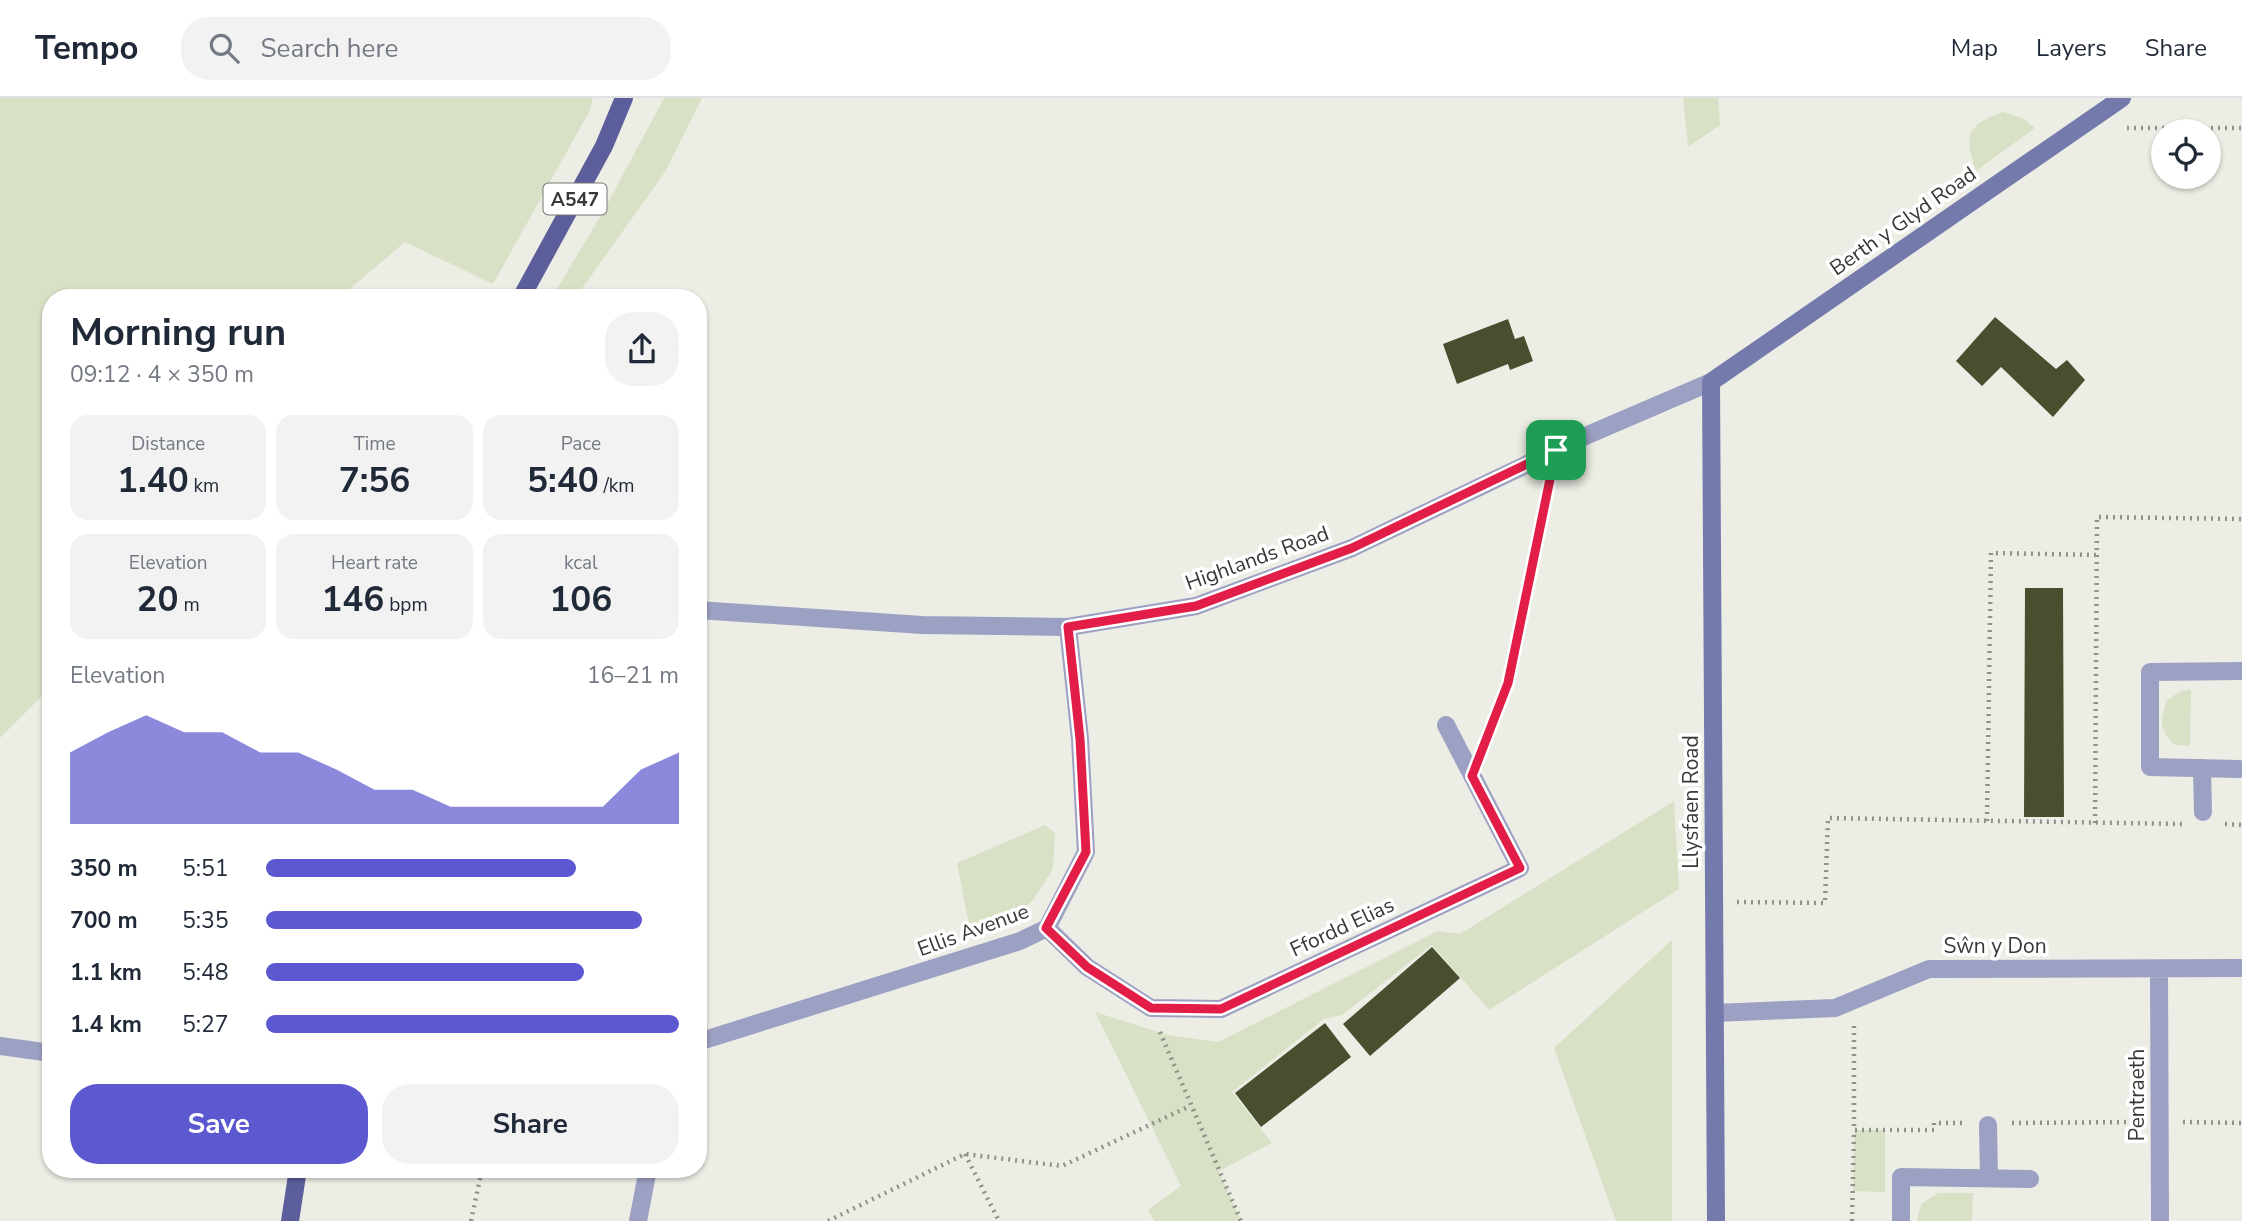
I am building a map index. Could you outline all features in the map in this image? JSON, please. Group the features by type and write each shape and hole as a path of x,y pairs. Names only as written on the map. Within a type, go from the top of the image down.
{"main road":[{"name":"A547","path":"526,289 604,146 624,98"},
{"path":"290,1221 297,1178"}],"street":[{"name":"Berth y Glyd Road","path":"1711,382 2122,98"},
{"name":"Highlands Road","path":"707,611 922,625 1068,627 1196,606 1352,548 1556,450 1711,382"},
{"name":"Llysfaen Road","path":"1711,382 1716,1221"},
{"name":"Ellis Avenue","path":"707,1039 1020,942 1046,928 1086,852 1080,739 1068,627"},
{"path":"2239,769 2150,767 2150,672 2242,671"},
{"name":"Ffordd Elias","path":"1151,1008 1221,1009 1520,868 1446,725"},
{"path":"2202,768 2202,820"},
{"path":"1046,928 1087,967 1151,1008"},
{"name":"Sŵn y Don","path":"1715,1013 1835,1008 1929,969 2242,968"},
{"name":"Pentraeth","path":"2159,969 2160,1221"},
{"path":"0,1046 42,1052"},
{"path":"1988,1125 1989,1178"},
{"path":"1900,1221 1901,1177 2029,1179"},
{"path":"638,1221 646,1178"}],"path":[{"path":"2079,128 2242,128"},
{"path":"1472,776 1508,683 1556,450"},
{"path":"2095,823 2097,517 2242,519"},
{"path":"1987,821 1991,553 2097,555"},
{"path":"1714,902 1825,903 1828,818 2095,823 2202,820 2242,825"},
{"path":"1151,1008 1190,1106 1241,1221"},
{"path":"828,1221 965,1154 1062,1166 1190,1106"},
{"path":"1852,1221 1854,1130"},
{"path":"965,1154 999,1221"},
{"path":"471,1221 480,1178"}],"green space":[{"path":"0,98 593,98 589,112 493,284 405,242 349,289 42,289 42,696 0,738"},
{"path":"664,98 702,98 665,172 582,289 557,289 603,212"},
{"path":"1683,98 1718,98 1720,125 1688,147"},
{"path":"2003,112 2024,119 2035,128 1976,171 1970,148 1971,133 1982,122"},
{"path":"2191,690 2190,746 2175,745 2162,724 2167,700 2181,691"},
{"path":"1674,801 1679,889 1489,1010 1432,945 1342,1015 1324,1019 1232,1092 1272,1143 1219,1171 1241,1221 1154,1221 1148,1210 1181,1186 1095,1012 1168,1035 1218,1042 1438,931 1460,934"},
{"path":"1045,825 1055,833 1053,869 1034,899 1012,920 970,930 957,863"},
{"path":"1672,940 1672,1221 1616,1221 1554,1048"},
{"path":"1854,1130 1885,1130 1885,1192 1853,1191"},
{"path":"1938,1193 1973,1193 1972,1221 1917,1221 1921,1204"}],"building":[{"path":"1995,317 2056,369 2067,360 2085,380 2053,417 2001,367 1982,386 1956,361"},
{"path":"1508,319 1515,339 1524,336 1533,361 1510,370 1508,364 1457,384 1443,344"},
{"path":"2025,588 2063,588 2064,817 2024,817"},
{"path":"1432,947 1460,978 1370,1056 1343,1024"},
{"path":"1325,1023 1351,1057 1261,1127 1235,1093"}],"route":[{"path":"1556,450 1508,683 1472,776 1520,868 1221,1009 1151,1008 1087,967 1046,928 1086,852 1080,739 1068,627 1196,606 1352,548 1556,450"}]}
